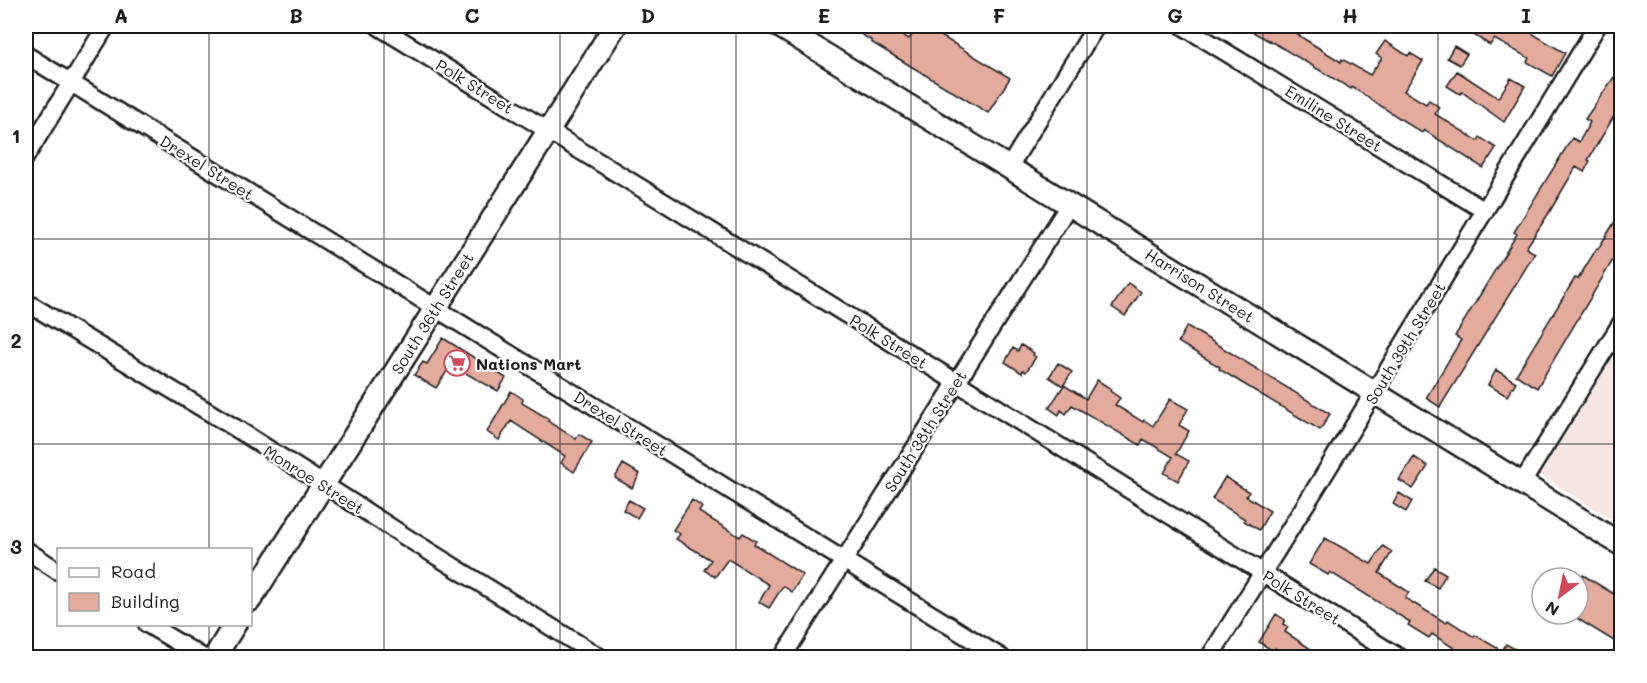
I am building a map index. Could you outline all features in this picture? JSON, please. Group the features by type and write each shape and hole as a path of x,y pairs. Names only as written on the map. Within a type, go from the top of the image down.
{"main road":[{"name":"South 36th Street","path":"252,597 615,26"},
{"name":"Harrison Street","path":"778,26 1622,545"},
{"path":"214,657 234,626"}],"street":[{"path":"26,156 106,26"},
{"name":"Polk Street","path":"378,26 1400,657"},
{"path":"1009,167 1096,26"},
{"name":"Emiline Street","path":"1183,26 1485,210"},
{"name":"South 39th Street","path":"1209,657 1374,393 1594,27"},
{"name":"Drexel Street","path":"26,55 1002,657"},
{"name":"South 38th Street","path":"782,657 1069,205"},
{"name":"Monroe Street","path":"26,302 237,429 601,657"},
{"path":"1522,483 1622,322"},
{"path":"26,550 57,570"},
{"path":"150,626 204,657"}],"shaded area":[{"path":"1622,345 1621,525 1540,475"}],"building":[{"path":"847,26 887,26 909,39 918,26 925,26 1010,78 988,113"},
{"path":"1242,26 1292,26 1300,30 1297,34 1341,62 1342,59 1370,75 1382,58 1376,54 1385,41 1408,56 1410,53 1423,61 1404,91 1426,104 1429,100 1439,107 1435,114 1478,141 1480,137 1496,148 1483,168 1424,130 1422,133 1352,87 1351,89"},
{"path":"1459,26 1520,26 1565,53 1552,76 1527,62 1529,58 1494,39 1490,45"},
{"path":"1454,46 1467,54 1460,65 1447,58"},
{"path":"1457,71 1498,98 1511,78 1525,86 1504,122 1462,92 1460,94 1447,86"},
{"path":"1614,77 1622,83 1622,114 1617,111 1588,160 1590,161 1584,172 1576,167 1526,248 1535,253 1440,407 1426,398 1461,340 1455,336 1517,234 1514,232 1572,138 1579,142 1590,122 1585,119"},
{"path":"1622,210 1622,256 1617,253 1537,388 1516,375 1575,278 1578,279"},
{"path":"1128,283 1141,292 1125,316 1112,307"},
{"path":"1187,326 1330,414 1320,430 1178,342"},
{"name":"Nations Mart","path":"443,338 506,378 498,391 451,365 436,388 414,375 423,362 427,364"},
{"path":"1021,345 1034,353 1036,357 1026,372 1023,370 1022,373 1005,362 1013,348 1018,351"},
{"path":"1058,363 1072,372 1063,386 1049,377"},
{"path":"1496,370 1516,382 1507,396 1488,385"},
{"path":"1097,380 1120,398 1115,405 1153,426 1170,399 1188,409 1179,425 1189,431 1176,454 1189,461 1178,481 1164,473 1173,457 1143,439 1140,445 1072,405 1066,414 1061,410 1059,415 1049,408 1064,385 1086,399"},
{"path":"511,391 523,399 522,403 549,419 548,421 552,424 576,439 579,434 592,442 574,472 561,463 565,456 511,421 499,440 487,432"},
{"path":"1414,457 1428,466 1413,489 1399,480"},
{"path":"623,464 640,474 632,488 615,478"},
{"path":"1225,477 1249,492 1246,496 1270,511 1259,530 1212,499"},
{"path":"1399,493 1412,501 1406,512 1393,504"},
{"path":"629,500 643,508 637,518 623,510"},
{"path":"692,500 702,507 699,512 740,537 743,533 756,541 754,544 803,575 792,592 783,586 769,608 759,602 769,585 728,559 715,577 704,570 711,560 676,539 680,534 673,530"},
{"path":"1325,538 1371,564 1383,546 1392,552 1379,573 1409,592 1405,598 1446,623 1448,620 1502,651 1506,644 1529,657 1468,657 1432,634 1429,638 1408,625 1410,622 1330,572 1328,575 1309,564"},
{"path":"1434,567 1446,574 1438,588 1425,581"},
{"path":"1590,579 1622,599 1622,646 1589,626"},
{"path":"1276,614 1285,620 1283,624 1288,627 1285,632 1323,657 1289,657 1259,642"}],"place":[{"name":"Nations Mart","path":"457,363"}]}
